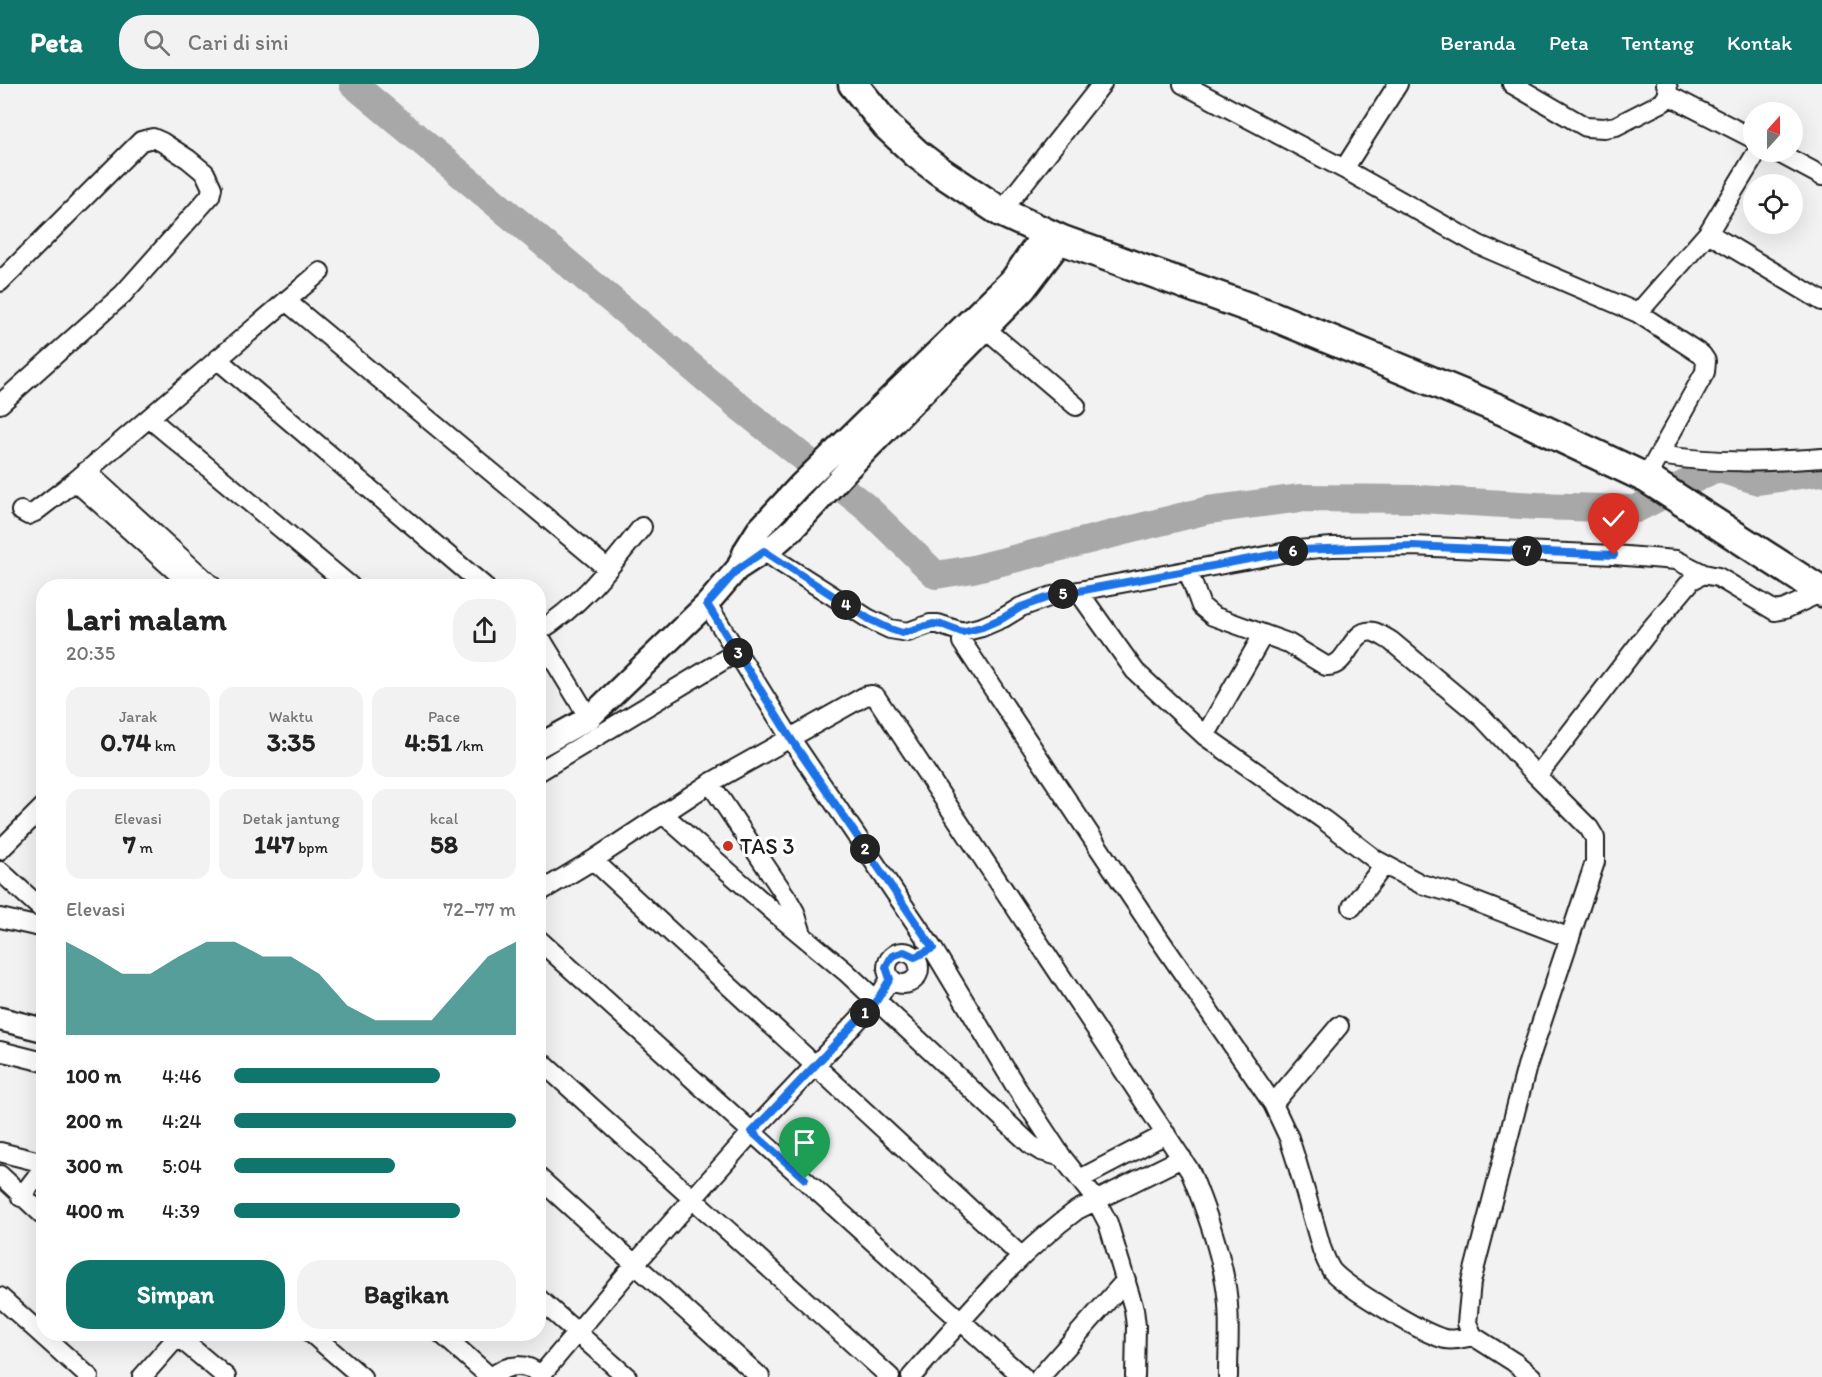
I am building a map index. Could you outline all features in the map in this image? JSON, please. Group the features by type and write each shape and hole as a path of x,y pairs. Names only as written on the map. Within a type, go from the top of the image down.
{"main road":[{"path":"853,84 887,126 917,154 938,171 1001,212 1053,236 1273,316 1654,472 1720,525 1822,592"}],"street":[{"path":"1001,212 1102,84"},
{"path":"1183,84 1344,169 1479,245 1638,313 1702,355 1707,367 1654,472"},
{"path":"1344,169 1398,84"},
{"path":"1512,84 1586,127 1616,126 1663,102 1667,90 1743,133"},
{"path":"0,282 141,141 153,138 162,142 205,173 212,188 210,196 193,216 123,294 0,404"},
{"path":"1638,313 1708,233 1750,162"},
{"path":"1795,162 1822,177"},
{"path":"1708,233 1822,301"},
{"path":"934,368 986,329 1024,290 1053,236"},
{"path":"759,544 794,528 817,504 842,461 934,368 1053,236"},
{"path":"21,512 29,515 35,512 80,476 320,272"},
{"path":"286,300 608,570"},
{"path":"986,329 1076,406"},
{"path":"217,359 476,579"},
{"path":"148,418 342,579"},
{"path":"1654,472 1697,461 1754,463 1822,458"},
{"path":"546,742 589,718 707,604 759,544 800,485 842,461"},
{"path":"80,476 156,544 203,579"},
{"path":"546,628 561,618 584,597 642,527"},
{"path":"156,544 186,579"},
{"path":"759,544 839,600 890,629 908,632 930,624 954,629 1003,618 1038,600 1298,550 1412,546 1676,560 1704,574 1718,577 1775,610 1785,609 1822,592"},
{"path":"1188,571 1202,606 1213,616 1288,643 1321,664 1330,667 1337,664 1360,635 1368,632 1379,634 1391,641 1483,718 1589,828 1595,838 1595,862 1527,1066 1471,1282 1467,1323 1473,1336 1514,1362 1532,1377"},
{"path":"1537,776 1674,601 1692,580 1704,574"},
{"path":"1078,591 1135,671 1205,736 1384,865 1421,884 1453,893 1570,938"},
{"path":"707,604 791,739 933,948 1016,1087 1062,1157 1096,1200 1108,1223 1126,1280 1137,1326 1135,1377"},
{"path":"954,629 1156,934 1273,1104 1289,1138 1322,1250 1333,1272 1356,1289 1432,1335 1455,1340 1473,1336"},
{"path":"1205,736 1263,635"},
{"path":"546,646 589,718"},
{"path":"546,767 735,647"},
{"path":"546,888 593,861 710,783 865,696 872,695 878,699 1190,1171 1208,1215 1226,1281 1228,1377"},
{"path":"710,783 787,898 795,912 802,934"},
{"path":"0,850 36,814"},
{"path":"664,815 877,1000 1031,1145 1041,1151 1062,1157"},
{"path":"593,861 1021,1256"},
{"path":"1352,907 1384,865"},
{"path":"0,871 36,904"},
{"path":"0,918 36,926"},
{"path":"546,946 1023,1377"},
{"path":"450,1341 491,1377 509,1366 521,1365 531,1368 542,1376 635,1264 752,1132 877,1000 890,979 901,984 913,981 919,969 915,957 933,948"},
{"path":"0,1019 36,1028"},
{"path":"1273,1104 1340,1026"},
{"path":"0,1051 36,1060"},
{"path":"546,1066 890,1377"},
{"path":"1080,1179 1166,1134"},
{"path":"0,1152 36,1163"},
{"path":"911,1377 1021,1256 1065,1218 1096,1200 1182,1158"},
{"path":"0,1175 36,1209"},
{"path":"21,1197 36,1176"},
{"path":"546,1184 760,1377"},
{"path":"1040,1377 1126,1280"},
{"path":"0,1297 36,1329"},
{"path":"546,1305 627,1377"},
{"path":"49,1341 89,1377"},
{"path":"142,1377 172,1341"},
{"path":"186,1341 226,1377"},
{"path":"320,1341 362,1377"}],"waterway":[{"path":"353,84 741,408 867,508 936,575 973,569 1208,510 1301,498 1420,499 1636,509 1716,468 1758,481 1822,472"}],"place":[{"name":"TAS 3","path":"728,846"}],"route":[{"path":"805,1179 752,1132 877,1000 890,979 886,971 889,959 896,953 904,952 915,957 933,948 791,739 707,604 737,570 764,551 869,619 890,629 902,633 930,624 938,624 962,632 982,627 1021,607 1052,596 1298,550 1332,547 1412,546 1614,555"}]}
